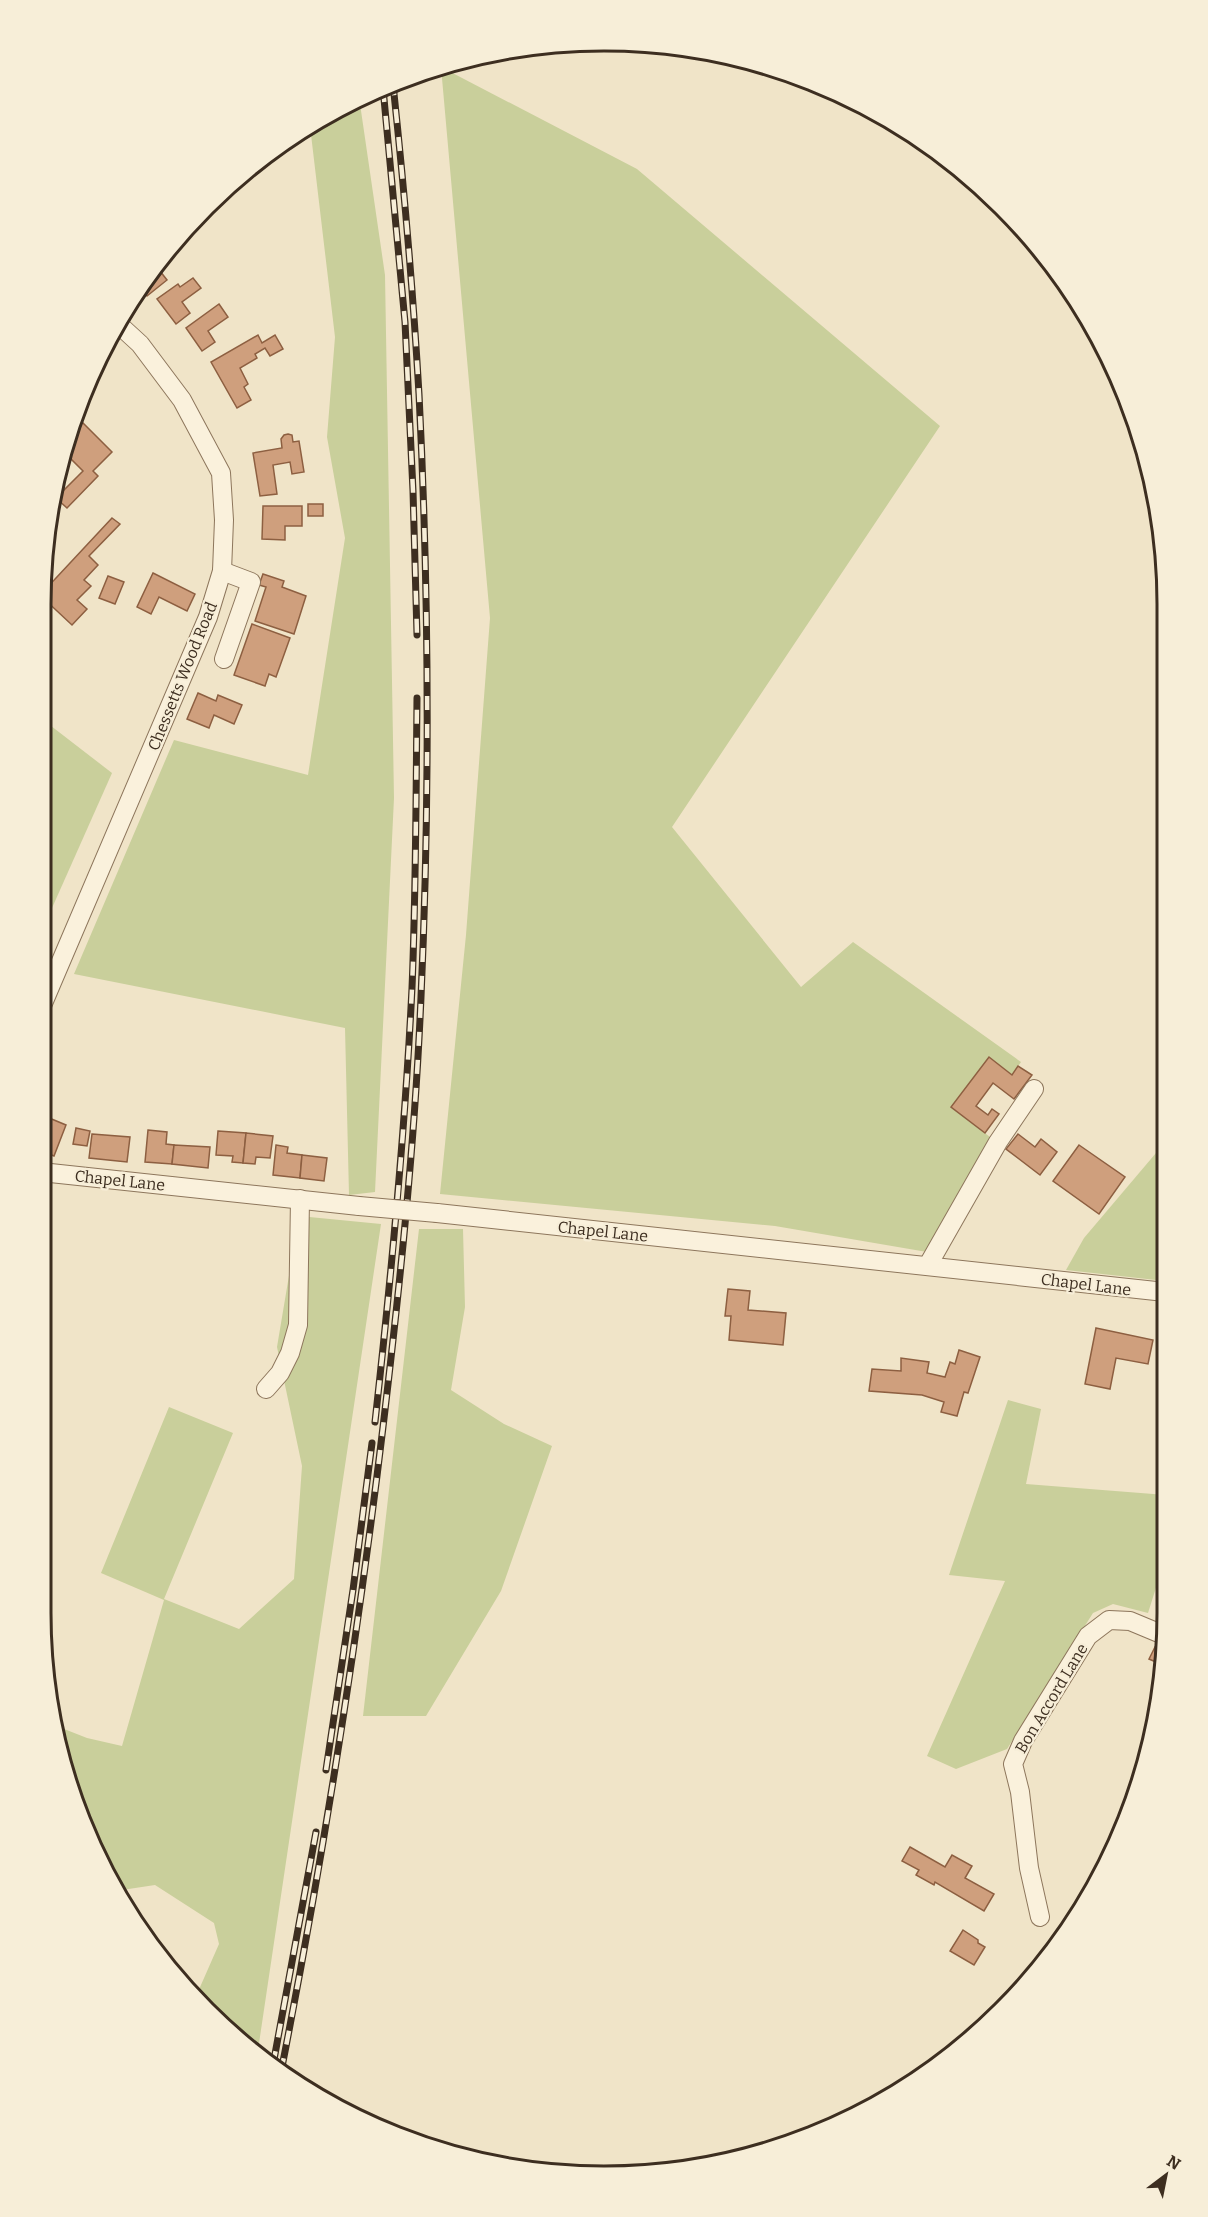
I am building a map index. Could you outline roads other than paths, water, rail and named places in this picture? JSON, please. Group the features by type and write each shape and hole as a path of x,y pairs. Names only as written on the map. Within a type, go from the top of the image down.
{"street":[{"name":"Chessetts Wood Road","path":"51,985 208,617 222,571 224,520 221,473 182,400 140,344 124,329"},
{"path":"222,571 251,582 224,658"},
{"path":"928,1265 998,1142 1034,1089"},
{"name":"Chapel Lane","path":"51,1173 1157,1291"},
{"path":"266,1389 280,1373 290,1353 298,1325 300,1199"},
{"name":"Bon Accord Lane","path":"1040,1917 1029,1868 1020,1792 1013,1764 1023,1741 1088,1636 1109,1620 1130,1621 1156,1632"}],"railway":[{"path":"283,2063 325,1831 362,1589 401,1266 418,1051 426,847 425,545 414,317 394,92"},
{"path":"384,97 405,322 417,635"},
{"path":"375,1422 406,1097 412,988 417,698"},
{"path":"326,1770 372,1443"},
{"path":"274,2057 316,1832"}]}
